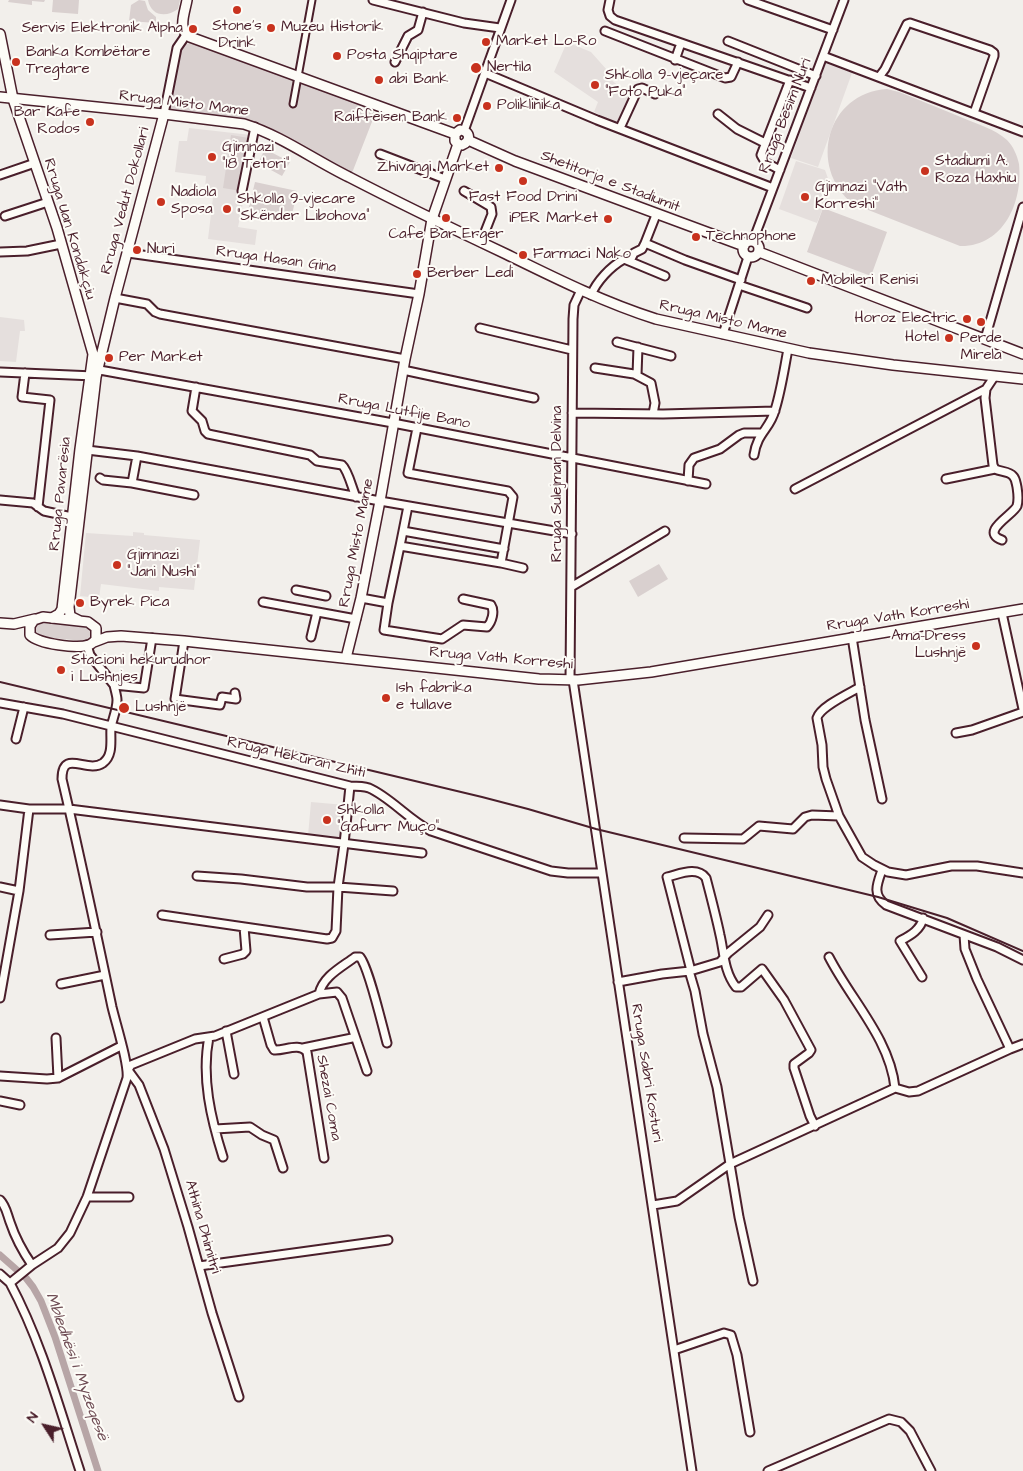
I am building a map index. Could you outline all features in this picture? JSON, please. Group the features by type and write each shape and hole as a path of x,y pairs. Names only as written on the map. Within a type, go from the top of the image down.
{"main road":[{"path":"187,0 182,29 186,35 455,134"},
{"name":"Rruga Uan Kondakçiu","path":"0,34 13,98 61,244 92,351 94,373"},
{"name":"Rruga Misto Mame","path":"0,97 244,124 276,136 433,222 481,242 591,295 656,319 788,349 892,365 1023,379"},
{"name":"Rruga Vedut Dokollari","path":"94,373 128,253 164,114"},
{"path":"458,131 464,131 468,134 463,143 454,138 455,134 458,131"},
{"name":"Rruga Misto Mame","path":"433,222 463,143"},
{"name":"Rruga Misto Mame","path":"346,658 361,598 405,359 420,294 433,222 446,178 463,143"},
{"name":"Shetitorja e Stadiumit","path":"463,143 744,246"},
{"path":"753,241 758,245 759,252 755,256 748,257 744,252 744,246 747,242 753,241"},
{"path":"759,252 1023,354"},
{"path":"92,351 98,354 102,349"},
{"name":"Rruga Pavarësia","path":"78,620 70,616 69,607 94,373"},
{"name":"Rruga Pavarësia","path":"52,618 59,614 62,609 72,517 94,373"},
{"name":"Rruga Vath Korreshi","path":"31,636 38,641 44,642 90,644 107,637 152,638 572,680 651,672 1023,609"},
{"path":"1,624 20,623 35,619"},
{"path":"31,636 29,633 30,626 35,619"},
{"name":"Rruga Vath Korreshi","path":"35,619 78,620 88,622 104,631 121,636"},
{"path":"1,624 22,630 31,636"},
{"path":"90,644 97,633 94,625"}],"street":[{"path":"293,104 312,0"},
{"path":"373,0 464,23 500,28"},
{"path":"464,131 510,0"},
{"path":"610,0 608,10 610,16 615,20 811,88"},
{"path":"748,0 833,30"},
{"name":"Rruga Besim Nuri","path":"753,241 844,0"},
{"path":"395,62 408,36 418,30 423,12"},
{"path":"879,77 885,69 907,24 910,23 990,50 994,53 994,56 974,114"},
{"path":"606,31 675,60 725,78 731,77 738,62"},
{"name":"Rruga Vedut Dokollari","path":"164,114 177,48 186,35"},
{"path":"728,41 816,76"},
{"path":"675,60 682,42"},
{"path":"823,56 1023,132"},
{"path":"484,73 773,188"},
{"path":"780,170 765,162 761,155 790,80"},
{"path":"620,128 638,90 642,88 655,94"},
{"path":"718,114 737,128 765,143"},
{"path":"242,191 255,128"},
{"path":"380,154 446,178"},
{"path":"0,175 35,163"},
{"path":"464,191 491,207 492,211 481,242"},
{"path":"5,216 48,202"},
{"path":"985,339 1023,207"},
{"path":"630,262 634,253 642,249 656,215"},
{"path":"645,243 807,308"},
{"path":"0,252 27,251 61,244"},
{"name":"Rruga Hasan Gina","path":"128,253 420,294"},
{"path":"723,334 748,257"},
{"path":"591,295 596,285 613,266 624,259 665,276"},
{"name":"Rruga Sulejman Delvina","path":"572,680 572,350 573,312 580,290"},
{"path":"115,298 147,304 154,312 160,314 405,359"},
{"path":"480,328 572,350"},
{"path":"617,342 671,356"},
{"path":"637,375 638,348"},
{"path":"754,455 761,433 770,423 775,411 788,349"},
{"path":"594,368 637,375 651,383 655,403 652,414"},
{"path":"403,370 534,398"},
{"name":"Rruga Lutfije Bano","path":"0,372 94,373 196,387 706,484"},
{"path":"25,373 22,397 50,400 38,507"},
{"path":"795,488 986,388 994,377"},
{"path":"196,387 192,411 202,421 208,434 310,455 317,460 342,465 356,497"},
{"path":"986,388 986,411 995,469"},
{"path":"572,413 652,414 775,411"},
{"path":"417,428 408,473 508,491 513,497 502,563"},
{"path":"688,481 689,465 694,458 724,446 744,433 761,433"},
{"path":"86,450 137,456 356,497 572,534"},
{"path":"132,483 137,456"},
{"path":"946,478 995,469 1012,474 1015,478 1020,507 997,524 994,534 1002,540"},
{"path":"100,478 194,495"},
{"path":"0,500 33,503 44,511 72,517"},
{"path":"408,506 384,630 442,639 463,625 487,627 491,622 493,608 491,605 463,599"},
{"path":"403,531 504,549"},
{"path":"571,587 665,531"},
{"path":"471,558 474,543"},
{"path":"400,546 523,568"},
{"path":"296,590 326,596"},
{"path":"361,598 388,603"},
{"path":"263,602 356,619"},
{"path":"311,638 316,612"},
{"path":"956,733 972,730 1023,710 1002,613"},
{"path":"852,637 882,799"},
{"path":"114,685 144,688 152,638"},
{"path":"184,641 176,698 220,705 222,697 236,699 235,693"},
{"path":"12,1282 31,1266 58,1248 70,1233 87,1197 127,1078 126,1064 62,780 62,770 66,765 71,763 96,767 104,763 109,757 111,727 118,699 114,685 90,655 90,644"},
{"name":"Rruga Sabri Kosturi","path":"572,680 692,1471"},
{"path":"860,687 824,708 817,718 826,779 839,816 862,857 882,870 906,875 951,866 977,866 1023,872"},
{"name":"Rruga Hekuran Zhiti","path":"0,703 63,714 350,786 367,787 376,791 419,825 462,842 551,871 601,873"},
{"path":"16,739 24,707"},
{"path":"162,915 326,939 332,938 336,931 338,887 350,786"},
{"path":"0,805 29,809 69,809 422,853"},
{"path":"0,998 19,891 29,809"},
{"path":"684,838 743,839 759,826 793,829 805,817 812,815 839,816"},
{"path":"882,870 877,882 879,900 886,905 997,947 1023,960"},
{"path":"753,1281 717,1087 703,1034 668,877 700,871 706,878 724,959 728,972 736,986 741,986 762,969 784,1000 811,1050 794,1064 794,1068 815,1126"},
{"path":"197,876 307,887 393,891"},
{"path":"0,887 19,891"},
{"path":"618,982 690,971 720,962 728,953 760,927 768,915"},
{"path":"922,977 900,941 910,936 918,928 923,918"},
{"path":"224,960 243,954 246,951 244,927"},
{"path":"50,934 97,932"},
{"path":"964,935 965,949 977,979 1010,1049"},
{"path":"319,994 325,980 355,956 360,957 367,972 387,1043"},
{"path":"829,957 879,1039 890,1064 895,1088"},
{"path":"61,984 105,975"},
{"path":"126,1064 132,1065 195,1039 209,1037 226,1031 319,994 337,992 340,994 368,1071"},
{"name":"Shezai Coma","path":"263,1017 274,1050 299,1047 307,1052 324,1158"},
{"path":"226,1031 234,1074"},
{"path":"209,1037 206,1050 208,1094 223,1157"},
{"path":"56,1038 58,1078"},
{"path":"303,1048 352,1038"},
{"path":"652,1205 677,1201 730,1164 895,1088 909,1092 918,1091 1023,1044"},
{"path":"0,1076 47,1080 58,1078 121,1046"},
{"name":"Athina Dhimitri","path":"126,1064 139,1085 164,1149 212,1313 239,1397"},
{"path":"0,1101 20,1104"},
{"path":"215,1128 250,1127 262,1135 272,1138 283,1168"},
{"path":"87,1197 130,1196"},
{"path":"0,1200 6,1208 10,1222 31,1266"},
{"path":"199,1266 388,1240"},
{"path":"0,1274 12,1282 27,1315 80,1471"},
{"path":"674,1350 724,1333 731,1335 738,1355 750,1432"},
{"path":"768,1471 889,1419 901,1422 910,1431 931,1471"}],"shaded area":[{"path":"9,0 45,0 44,2 32,1 32,5 8,2"},
{"path":"53,0 79,0 78,14 52,12"},
{"path":"139,0 145,1 148,10 156,17 156,23 129,21 131,5"},
{"path":"148,0 180,0 178,9 169,14 160,14 152,9"},
{"name":"Shkolla 9-vjeçare \"Foto Puka\"","path":"567,42 591,52 607,70 604,74 631,96 619,124 594,112 598,102 554,72"},
{"path":"190,43 198,44 373,110 375,114 352,173 348,174 269,129 167,110 177,53 181,46"},
{"path":"825,63 852,73 818,167 791,158"},
{"name":"Stadiumi A. Roza Haxhiu","path":"887,89 986,127 1002,136 1011,145 1019,164 1018,193 1007,220 999,231 988,239 975,244 960,246 853,204 839,188 830,171 828,152 830,134 838,117 850,103 866,94"},
{"name":"Gjimnazi \"18 Tetori\"","path":"189,128 251,135 241,192 245,193 238,227 257,230 255,245 208,239 214,189 205,188 206,176 175,172 179,141 187,141"},
{"path":"231,135 249,138 241,191 223,188"},
{"path":"265,149 290,162 282,176 258,163"},
{"name":"Gjimnazi \"Vath Korreshi\"","path":"796,161 825,170 831,187 817,223 779,209"},
{"path":"255,182 297,191 291,220 248,211"},
{"path":"823,208 887,232 871,276 807,252"},
{"path":"0,317 24,320 25,331 20,331 16,362 0,361"},
{"path":"133,532 144,533 144,535 200,540 194,590 159,587 159,591 101,584 99,598 80,596 86,533 133,536"},
{"path":"659,564 668,579 638,597 629,581"},
{"path":"40,623 86,626 90,630 91,635 87,640 83,641 43,637 37,634 35,629"},
{"name":"Shkolla \"Gafurr Muço\"","path":"311,802 345,805 343,839 308,836"}],"waterway":[{"name":"Mbledhësi i Myzeqesë","path":"0,1255 26,1278 41,1301 55,1337 98,1471"}],"railway":[{"path":"0,682 482,797 596,829 878,897 947,918 1023,951"}],"place":[{"name":"Stone's Drink","path":"237,10"},
{"name":"Muzeu Historik","path":"271,28"},
{"name":"Servis Elektronik Alpha","path":"193,29"},
{"name":"Market Lo-Ro","path":"486,42"},
{"name":"Posta Shqiptare","path":"337,56"},
{"name":"Banka Kombëtare Tregtare","path":"16,62"},
{"name":"Nertila","path":"476,68"},
{"name":"abi Bank","path":"379,80"},
{"name":"Shkolla 9-vjeçare \"Foto Puka\"","path":"595,85"},
{"name":"Poliklinika","path":"487,106"},
{"name":"Raiffeisen Bank","path":"457,118"},
{"name":"Bar Kafe Rodos","path":"90,122"},
{"name":"Gjimnazi \"18 Tetori\"","path":"212,157"},
{"name":"Zhivangi Market","path":"499,168"},
{"name":"Stadiumi A. Roza Haxhiu","path":"925,171"},
{"name":"Fast Food Drini","path":"523,181"},
{"name":"Gjimnazi \"Vath Korreshi\"","path":"805,197"},
{"name":"Nadiola Sposa","path":"161,202"},
{"name":"Shkolla 9-vjecare \"Skënder Libohova\"","path":"227,209"},
{"name":"Cafe Bar Erger","path":"446,218"},
{"name":"iPER Market","path":"608,219"},
{"name":"Technophone","path":"696,237"},
{"name":"Nuri","path":"137,250"},
{"name":"Farmaci Nako","path":"523,255"},
{"name":"Berber Ledi","path":"417,274"},
{"name":"Mobileri Renisi","path":"811,281"},
{"name":"Horoz Electric","path":"967,319"},
{"name":"Perde Mirela","path":"981,322"},
{"name":"Hotel","path":"949,338"},
{"name":"Per Market","path":"109,358"},
{"name":"Gjimnazi \"Jani Nushi\"","path":"117,565"},
{"name":"Byrek Pica","path":"80,603"},
{"name":"Ama-Dress Lushnjë","path":"976,646"},
{"name":"Stacioni hekurudhor i Lushnjes","path":"61,670"},
{"name":"Ish fabrika e tullave","path":"386,698"},
{"name":"Lushnjë","path":"124,708"},
{"name":"Shkolla \"Gafurr Muço\"","path":"327,820"}]}
